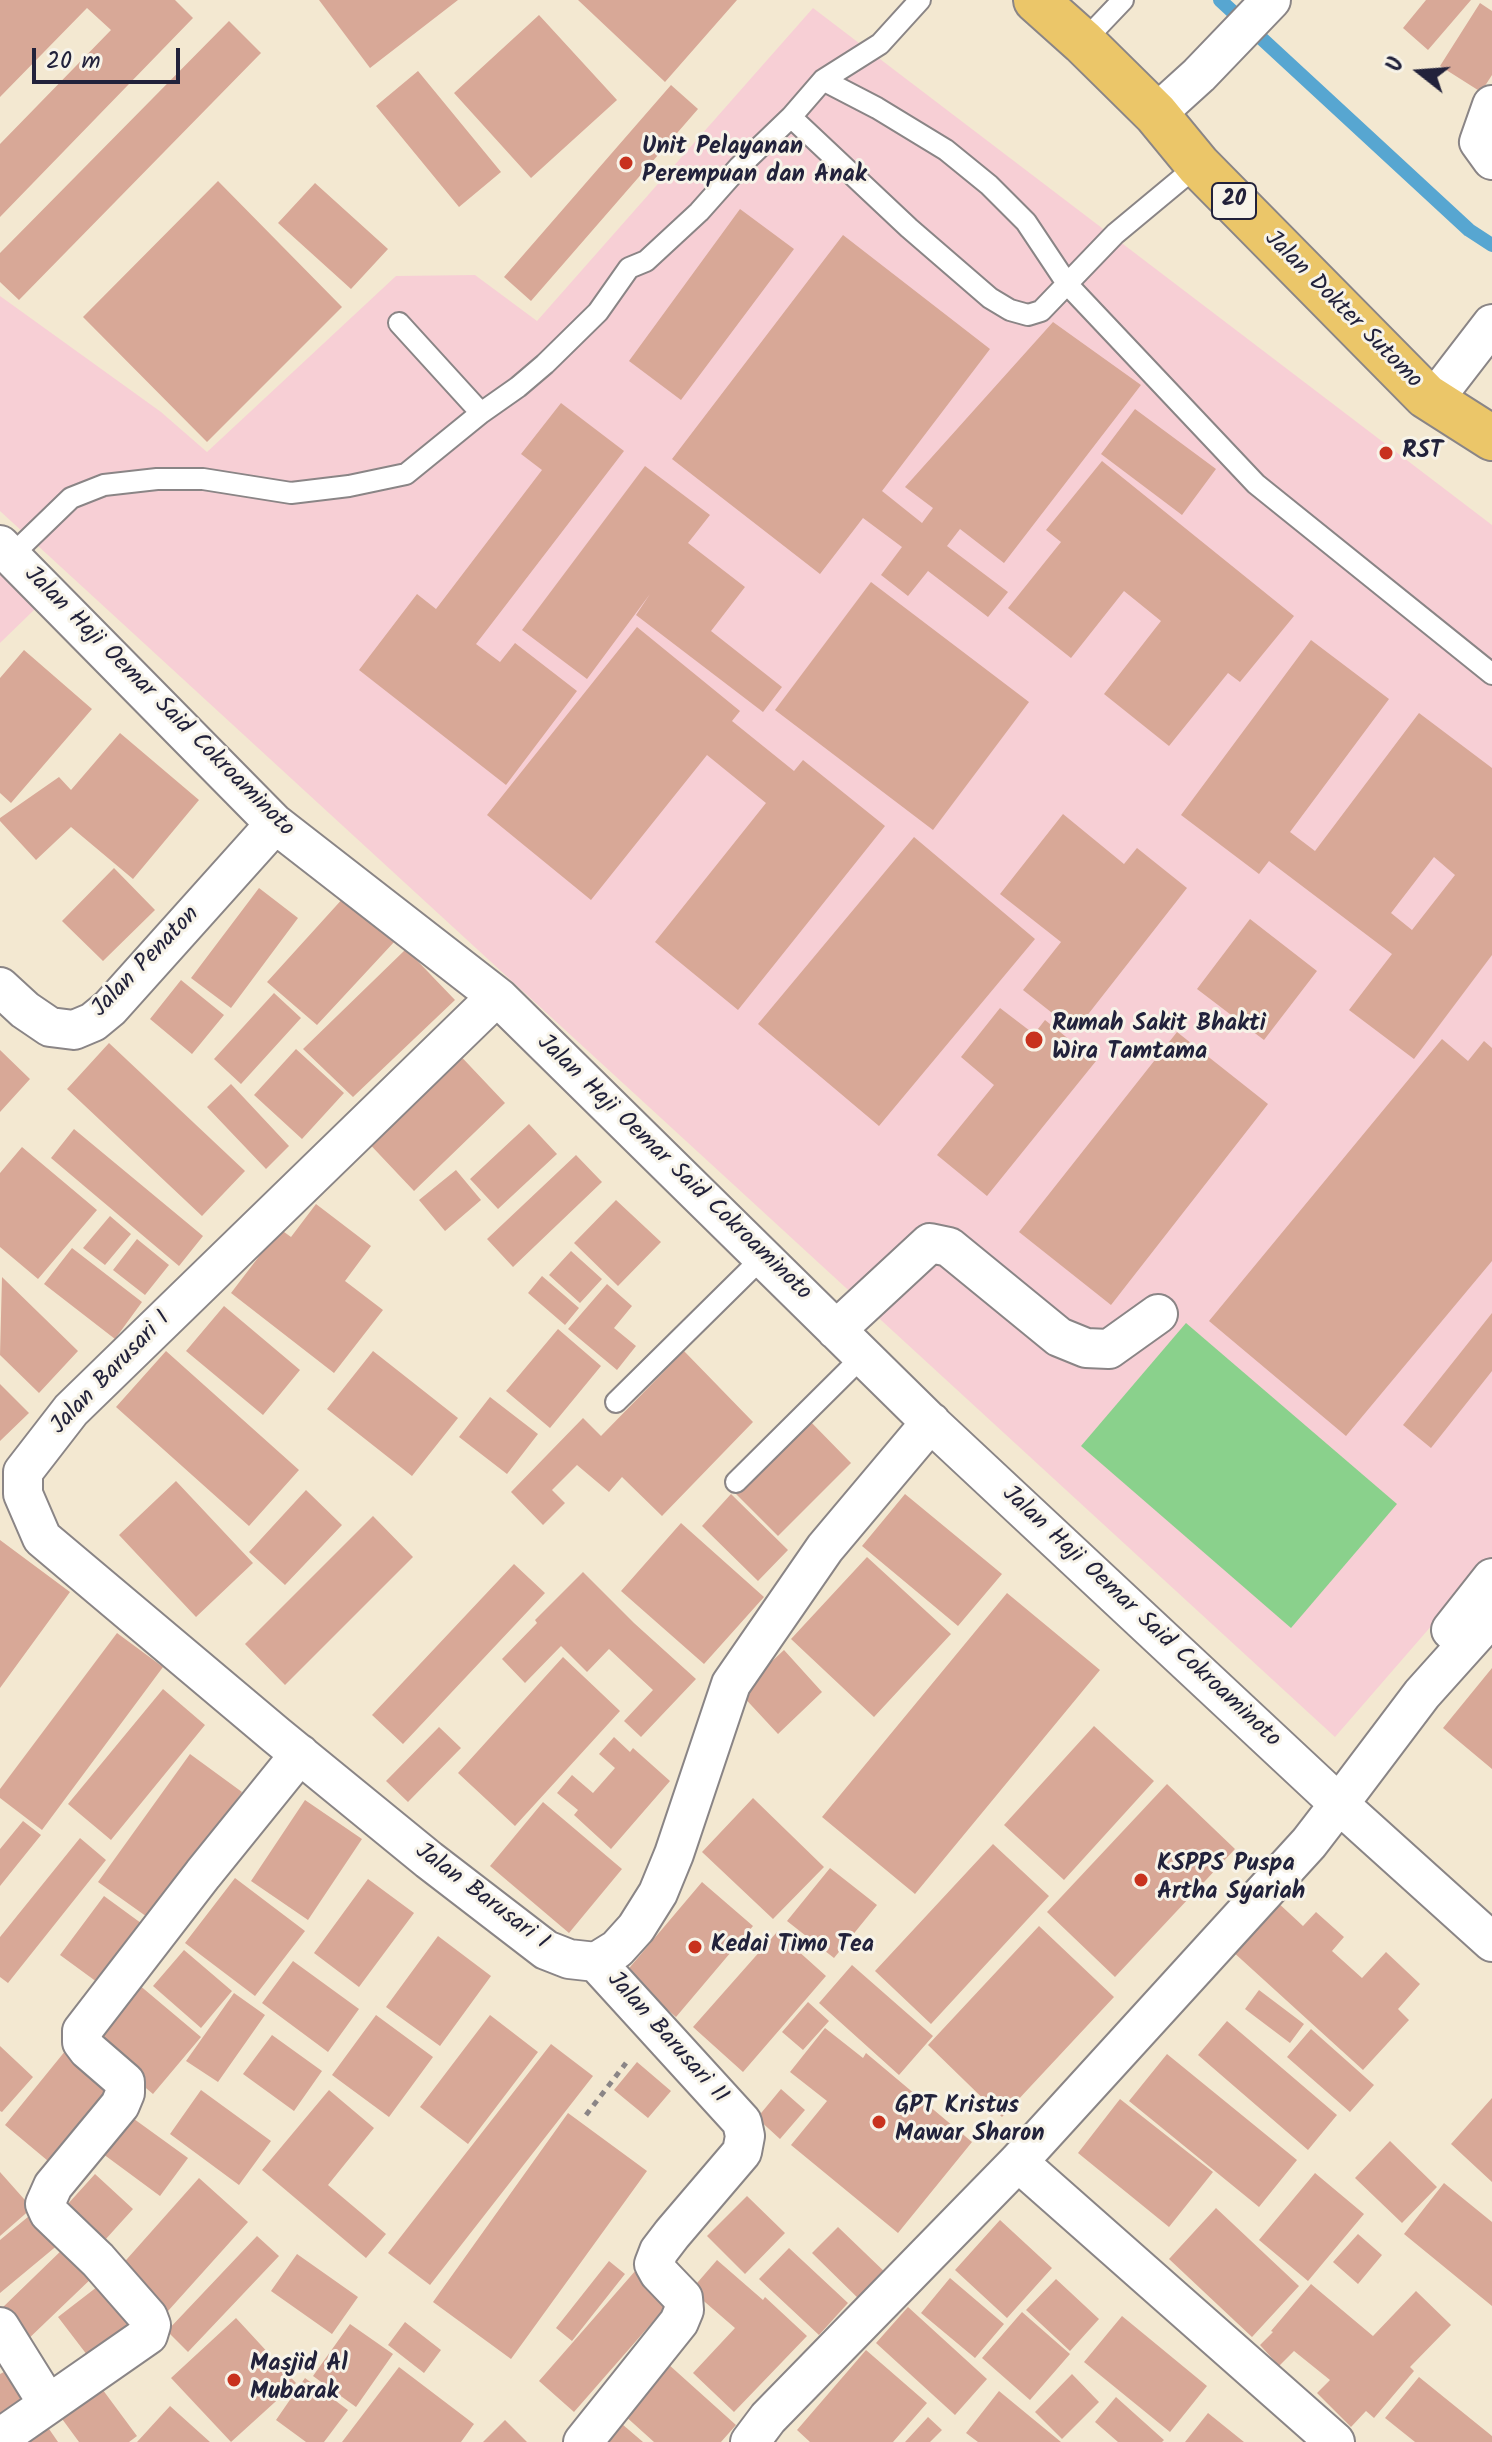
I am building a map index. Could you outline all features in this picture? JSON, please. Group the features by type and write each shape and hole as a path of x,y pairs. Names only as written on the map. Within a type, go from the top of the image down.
{"highway":[{"name":"Jalan Dokter Sutomo","path":"1036,0 1156,114 1198,165 1432,402 1492,438"}],"street":[{"path":"1156,114 1199,75 1267,4"},
{"path":"1492,105 1479,142 1492,160"},
{"path":"1432,402 1492,324"},
{"name":"Jalan Haji Oemar Said Cokroaminoto","path":"5,550 275,824 496,997 931,1422 1492,1942"},
{"name":"Jalan Penaton","path":"0,987 50,1027 74,1030 93,1022 110,1008 275,824"},
{"name":"Jalan Barusari I","path":"496,997 71,1410 23,1472 23,1494 42,1538 429,1860 546,1950 569,1959 596,1962"},
{"path":"836,1330 930,1243 949,1247 1059,1337 1086,1348 1109,1349 1158,1314"},
{"name":"Jalan Barusari II","path":"583,2442 679,2322 684,2310 683,2298 654,2264 659,2251 672,2234 742,2152 745,2136 742,2122 596,1962 617,1949 636,1928 658,1893 731,1684 825,1548 931,1422"},
{"path":"768,2434 1309,1843 1425,1664 1492,1578"},
{"path":"1335,1799 1492,1616"},
{"path":"0,2438 148,2335 151,2325 148,2317 98,2260 49,2213 45,2204 53,2186 120,2105 125,2093 125,2082 82,2042 82,2031 300,1754"},
{"path":"1018,2162 1335,2442"},
{"path":"0,2327 48,2404"}],"lane":[{"path":"1083,42 1123,0"},
{"path":"5,550 71,498 104,485 157,479 203,479 291,493 349,486 406,474 545,364 598,312 629,268 646,261 699,212 823,80 880,44 917,3"},
{"path":"823,80 946,150 989,185 1026,222 1068,285 1256,484 1492,674"},
{"path":"791,117 909,228 990,298 1010,310 1028,315 1041,311 1115,234 1198,165"},
{"path":"399,323 481,413"},
{"path":"616,1402 763,1257"},
{"path":"736,1482 863,1356"}],"path":[{"path":"586,2115 654,2027"}],"shaded area":[{"name":"Rumah Sakit Bhakti Wira Tamtama","path":"813,8 1492,525 1492,1556 1335,1737 0,511 0,296 161,412 207,452 396,276 475,275 537,321"},
{"path":"0,573 35,609 0,643"}],"green space":[{"path":"1186,1323 1397,1504 1291,1628 1081,1446"}],"building":[{"path":"0,0 175,0 193,18 0,217 0,144 111,30 87,8 0,97"},
{"path":"319,0 458,0 370,68"},
{"path":"578,0 737,0 665,82"},
{"path":"1426,0 1471,0 1428,50 1403,28"},
{"path":"1480,3 1492,11 1492,75 1481,92 1440,66"},
{"path":"539,15 617,100 531,178 454,93"},
{"path":"229,21 261,53 19,300 0,282 0,253"},
{"path":"418,71 501,172 459,207 376,106"},
{"path":"671,85 698,109 531,301 504,277"},
{"path":"218,181 342,307 207,442 83,317"},
{"path":"315,183 388,249 351,289 278,223"},
{"path":"740,209 794,249 681,400 629,361"},
{"path":"843,235 990,349 882,491 922,523 933,508 905,487 1053,322 1141,385 1004,563 960,529 947,546 1008,592 988,617 928,571 908,596 881,575 902,547 863,518 820,574 672,459"},
{"path":"561,403 624,451 476,644 500,662 515,643 577,691 506,785 359,670 417,594 436,609 542,470 521,454"},
{"path":"1135,409 1216,469 1182,515 1101,454"},
{"path":"1102,461 1294,616 1240,682 1228,673 1169,746 1104,694 1161,621 1124,591 1071,658 1008,608 1061,542 1046,530"},
{"path":"645,466 710,515 688,543 745,587 711,631 782,687 763,712 636,615 650,594 587,679 522,630"},
{"path":"871,582 1029,702 933,830 775,710"},
{"path":"637,627 740,711 732,721 794,771 803,760 885,826 738,1010 655,942 766,803 707,755 591,900 487,815"},
{"path":"1311,640 1389,699 1290,832 1315,851 1419,713 1492,768 1492,955 1414,1059 1349,1010 1392,954 1269,861 1259,874 1181,815","holes":["1434,857 1455,875 1412,930 1391,913"]},
{"path":"24,650 92,709 11,803 0,793 0,678"},
{"path":"120,733 199,800 133,879 71,827 36,860 0,818 59,777 71,790"},
{"path":"1063,814 1124,864 1137,848 1187,888 1075,1031 1023,990 1061,942 1000,894"},
{"path":"914,837 1035,939 879,1126 758,1024"},
{"path":"114,868 155,910 103,961 62,921"},
{"path":"259,888 298,918 231,1008 191,978"},
{"path":"345,896 395,941 317,1025 267,982"},
{"path":"1250,919 1317,971 1264,1040 1197,989"},
{"path":"406,949 455,1000 353,1097 303,1049"},
{"path":"181,980 224,1015 192,1054 150,1019"},
{"path":"274,993 301,1018 241,1084 214,1059"},
{"path":"1000,1008 1034,1034 1045,1020 1096,1061 987,1196 937,1155 994,1085 961,1057"},
{"path":"1177,1032 1268,1104 1111,1305 1019,1232"},
{"path":"1442,1039 1468,1061 1484,1041 1492,1048 1492,1261 1346,1436 1209,1321"},
{"path":"109,1043 245,1171 202,1216 67,1089"},
{"path":"453,1048 505,1103 414,1191 362,1136"},
{"path":"296,1049 344,1093 302,1139 254,1095"},
{"path":"0,1050 30,1079 0,1112"},
{"path":"231,1084 289,1146 266,1169 207,1107"},
{"path":"529,1124 557,1154 498,1209 470,1179"},
{"path":"74,1129 203,1236 179,1266 51,1158"},
{"path":"22,1147 97,1210 38,1279 0,1247 0,1173"},
{"path":"576,1155 602,1182 513,1267 487,1239"},
{"path":"456,1170 481,1200 445,1231 419,1200"},
{"path":"616,1200 661,1242 618,1286 574,1243"},
{"path":"316,1204 371,1246 345,1281 383,1310 334,1373 231,1293 280,1229 291,1237"},
{"path":"110,1216 131,1234 105,1265 83,1248"},
{"path":"137,1239 169,1265 145,1295 113,1270"},
{"path":"72,1248 142,1302 115,1339 44,1284"},
{"path":"571,1251 602,1279 580,1303 549,1275"},
{"path":"542,1276 579,1308 565,1325 528,1293"},
{"path":"2,1277 78,1351 39,1393 0,1355"},
{"path":"607,1284 632,1306 614,1328 636,1346 617,1370 568,1329"},
{"path":"224,1306 300,1370 263,1415 186,1351"},
{"path":"1492,1313 1492,1371 1431,1448 1403,1425"},
{"path":"558,1329 601,1366 550,1428 506,1391"},
{"path":"166,1351 299,1470 249,1526 116,1407"},
{"path":"373,1351 458,1418 412,1476 327,1409"},
{"path":"684,1351 753,1422 662,1516 622,1477 609,1492 577,1465 552,1490 565,1503 543,1525 511,1492 583,1418 601,1436"},
{"path":"0,1384 29,1413 0,1441"},
{"path":"490,1397 538,1434 507,1474 459,1437"},
{"path":"808,1419 851,1463 778,1536 734,1492"},
{"path":"176,1481 253,1563 196,1617 119,1535"},
{"path":"306,1490 342,1525 285,1585 249,1552"},
{"path":"731,1494 788,1550 758,1581 702,1526"},
{"path":"905,1494 1002,1574 958,1626 862,1546"},
{"path":"373,1516 413,1557 285,1685 245,1644"},
{"path":"681,1523 764,1597 704,1664 621,1591"},
{"path":"0,1540 70,1592 0,1688"},
{"path":"867,1557 951,1634 874,1717 791,1639"},
{"path":"514,1564 545,1593 403,1744 372,1715"},
{"path":"583,1572 696,1679 641,1737 624,1721 653,1690 609,1649 587,1672 561,1646 525,1683 502,1659 537,1623 535,1620"},
{"path":"1007,1593 1100,1670 915,1894 822,1817"},
{"path":"117,1633 163,1667 42,1830 0,1798 0,1789"},
{"path":"784,1650 822,1692 778,1734 739,1692"},
{"path":"563,1657 620,1711 515,1826 458,1773"},
{"path":"1492,1668 1492,1769 1443,1728"},
{"path":"163,1689 205,1725 111,1840 68,1804"},
{"path":"1094,1726 1154,1781 1064,1880 1004,1825"},
{"path":"439,1727 461,1748 408,1802 386,1781"},
{"path":"614,1737 630,1752 633,1748 670,1781 611,1849 574,1815 578,1810 557,1793 572,1775 593,1793 615,1768 599,1754"},
{"path":"190,1754 242,1792 150,1919 98,1882"},
{"name":"KSPPS Puspa Artha Syariah","path":"1167,1784 1235,1849 1115,1977 1047,1912"},
{"path":"753,1798 824,1867 773,1919 702,1852"},
{"path":"305,1800 362,1839 308,1920 251,1881"},
{"path":"543,1802 622,1869 569,1933 490,1866"},
{"path":"23,1821 41,1835 0,1886 0,1849"},
{"path":"80,1838 106,1860 8,1983 0,1977 0,1937"},
{"path":"993,1844 1049,1896 931,2024 875,1971"},
{"path":"830,1868 877,1905 834,1958 787,1921"},
{"path":"235,1878 305,1931 255,1996 185,1943"},
{"path":"368,1879 414,1913 359,1987 314,1953"},
{"path":"702,1882 753,1926 676,2017 625,1973"},
{"path":"104,1896 145,1926 101,1985 60,1955"},
{"path":"1275,1900 1303,1926 1316,1912 1344,1937 1332,1951 1362,1978 1386,1952 1420,1984 1398,2009 1409,2020 1363,2070 1231,1950"},
{"path":"1039,1926 1114,1997 1002,2117 928,2045"},
{"path":"777,1932 826,1976 743,2072 693,2027"},
{"path":"438,1936 491,1976 440,2046 386,2007"},
{"path":"184,1950 232,1991 201,2028 153,1986"},
{"path":"293,1961 359,2009 328,2052 262,2003"},
{"path":"852,1965 933,2036 899,2075 819,2003"},
{"path":"138,1984 201,2037 153,2094 90,2041"},
{"path":"1259,1990 1304,2024 1290,2043 1245,2009"},
{"path":"234,1993 265,2015 218,2082 186,2061"},
{"path":"808,2002 829,2021 803,2050 782,2032"},
{"path":"376,2015 433,2057 389,2117 332,2075"},
{"path":"490,2015 538,2052 468,2144 420,2107"},
{"path":"1227,2021 1337,2115 1308,2150 1198,2055"},
{"name":"GPT Kristus Mawar Sharon","path":"825,2028 863,2058 866,2053 972,2142 898,2233 791,2145 827,2101 790,2072"},
{"path":"1311,2029 1374,2085 1350,2112 1287,2057"},
{"path":"272,2035 322,2071 294,2111 243,2074"},
{"path":"551,2044 593,2076 430,2285 388,2253"},
{"path":"0,2046 33,2077 2,2112 0,2111"},
{"path":"66,2050 116,2091 54,2166 5,2125"},
{"path":"1167,2054 1297,2160 1259,2207 1129,2101"},
{"path":"637,2062 671,2091 648,2118 614,2090"},
{"path":"781,2089 805,2110 780,2139 757,2118"},
{"path":"201,2090 271,2141 239,2185 170,2134"},
{"path":"329,2090 374,2128 328,2185 386,2234 366,2258 262,2170"},
{"path":"1492,2098 1492,2182 1451,2144"},
{"path":"1120,2099 1213,2172 1169,2227 1078,2153"},
{"path":"123,2111 188,2158 160,2196 95,2148"},
{"path":"568,2113 647,2171 511,2359 433,2302"},
{"path":"1390,2141 1437,2187 1402,2223 1355,2178"},
{"path":"0,2172 32,2208 0,2236"},
{"path":"1315,2173 1364,2214 1308,2281 1259,2240"},
{"path":"95,2174 133,2209 95,2251 57,2216"},
{"path":"199,2178 248,2222 168,2311 119,2268"},
{"path":"1444,2183 1492,2222 1492,2306 1404,2234"},
{"path":"747,2196 785,2233 745,2274 707,2236"},
{"path":"40,2207 65,2239 0,2293 0,2240"},
{"path":"1216,2208 1299,2286 1252,2337 1169,2259"},
{"path":"1000,2220 1052,2268 1007,2318 955,2270"},
{"path":"838,2227 890,2277 864,2304 812,2253"},
{"path":"1358,2234 1382,2255 1358,2284 1333,2262"},
{"path":"257,2236 279,2256 188,2352 167,2331"},
{"path":"67,2245 96,2274 23,2344 0,2310"},
{"path":"789,2248 848,2303 819,2335 759,2279"},
{"path":"297,2254 358,2297 332,2334 271,2291"},
{"path":"717,2260 763,2300 765,2297 807,2336 734,2412 693,2373 735,2328 691,2290"},
{"path":"609,2261 625,2274 572,2341 556,2328"},
{"path":"636,2270 671,2301 574,2412 539,2381"},
{"path":"950,2278 1004,2324 975,2358 921,2313"},
{"path":"1056,2279 1099,2319 1070,2351 1026,2310"},
{"path":"106,2280 142,2328 94,2364 58,2317"},
{"path":"1311,2284 1373,2336 1416,2291 1451,2325 1410,2367 1414,2371 1374,2418 1366,2411 1351,2427 1317,2393 1330,2380 1294,2351 1279,2366 1260,2345"},
{"path":"908,2307 987,2379 955,2415 876,2343"},
{"path":"1022,2312 1070,2354 1030,2400 982,2358"},
{"path":"1122,2316 1207,2386 1170,2432 1084,2362"},
{"name":"Masjid Al Mubarak","path":"236,2318 296,2383 231,2442 171,2378"},
{"path":"405,2322 441,2350 424,2373 388,2345"},
{"path":"350,2324 393,2354 356,2407 313,2376"},
{"path":"866,2350 927,2403 893,2442 810,2442 797,2430"},
{"path":"658,2355 736,2425 721,2442 654,2442 613,2405"},
{"path":"399,2367 474,2424 461,2442 342,2442"},
{"path":"4,2372 26,2403 0,2422 0,2374"},
{"path":"1072,2374 1099,2402 1062,2439 1035,2412"},
{"path":"1419,2377 1492,2436 1492,2442 1415,2442 1385,2418"},
{"path":"305,2378 348,2410 324,2442 306,2442 276,2420"},
{"path":"97,2382 137,2436 129,2442 79,2442 57,2412"},
{"path":"999,2391 1061,2442 978,2442 966,2433"},
{"path":"1116,2397 1164,2440 1118,2442 1095,2422"},
{"path":"170,2406 210,2442 137,2442"},
{"path":"1208,2413 1244,2442 1185,2442"},
{"path":"928,2417 942,2430 930,2442 905,2442"},
{"path":"615,2418 643,2442 595,2442"},
{"path":"505,2420 527,2442 483,2442"},
{"path":"47,2426 58,2442 24,2442"}],"waterway":[{"path":"1220,0 1469,230 1492,245"}],"place":[{"name":"Unit Pelayanan Perempuan dan Anak","path":"626,163"},
{"name":"RST","path":"1386,453"},
{"name":"Rumah Sakit Bhakti Wira Tamtama","path":"1034,1040"},
{"name":"KSPPS Puspa Artha Syariah","path":"1141,1880"},
{"name":"Kedai Timo Tea","path":"695,1947"},
{"name":"GPT Kristus Mawar Sharon","path":"879,2122"},
{"name":"Masjid Al Mubarak","path":"234,2380"}]}
